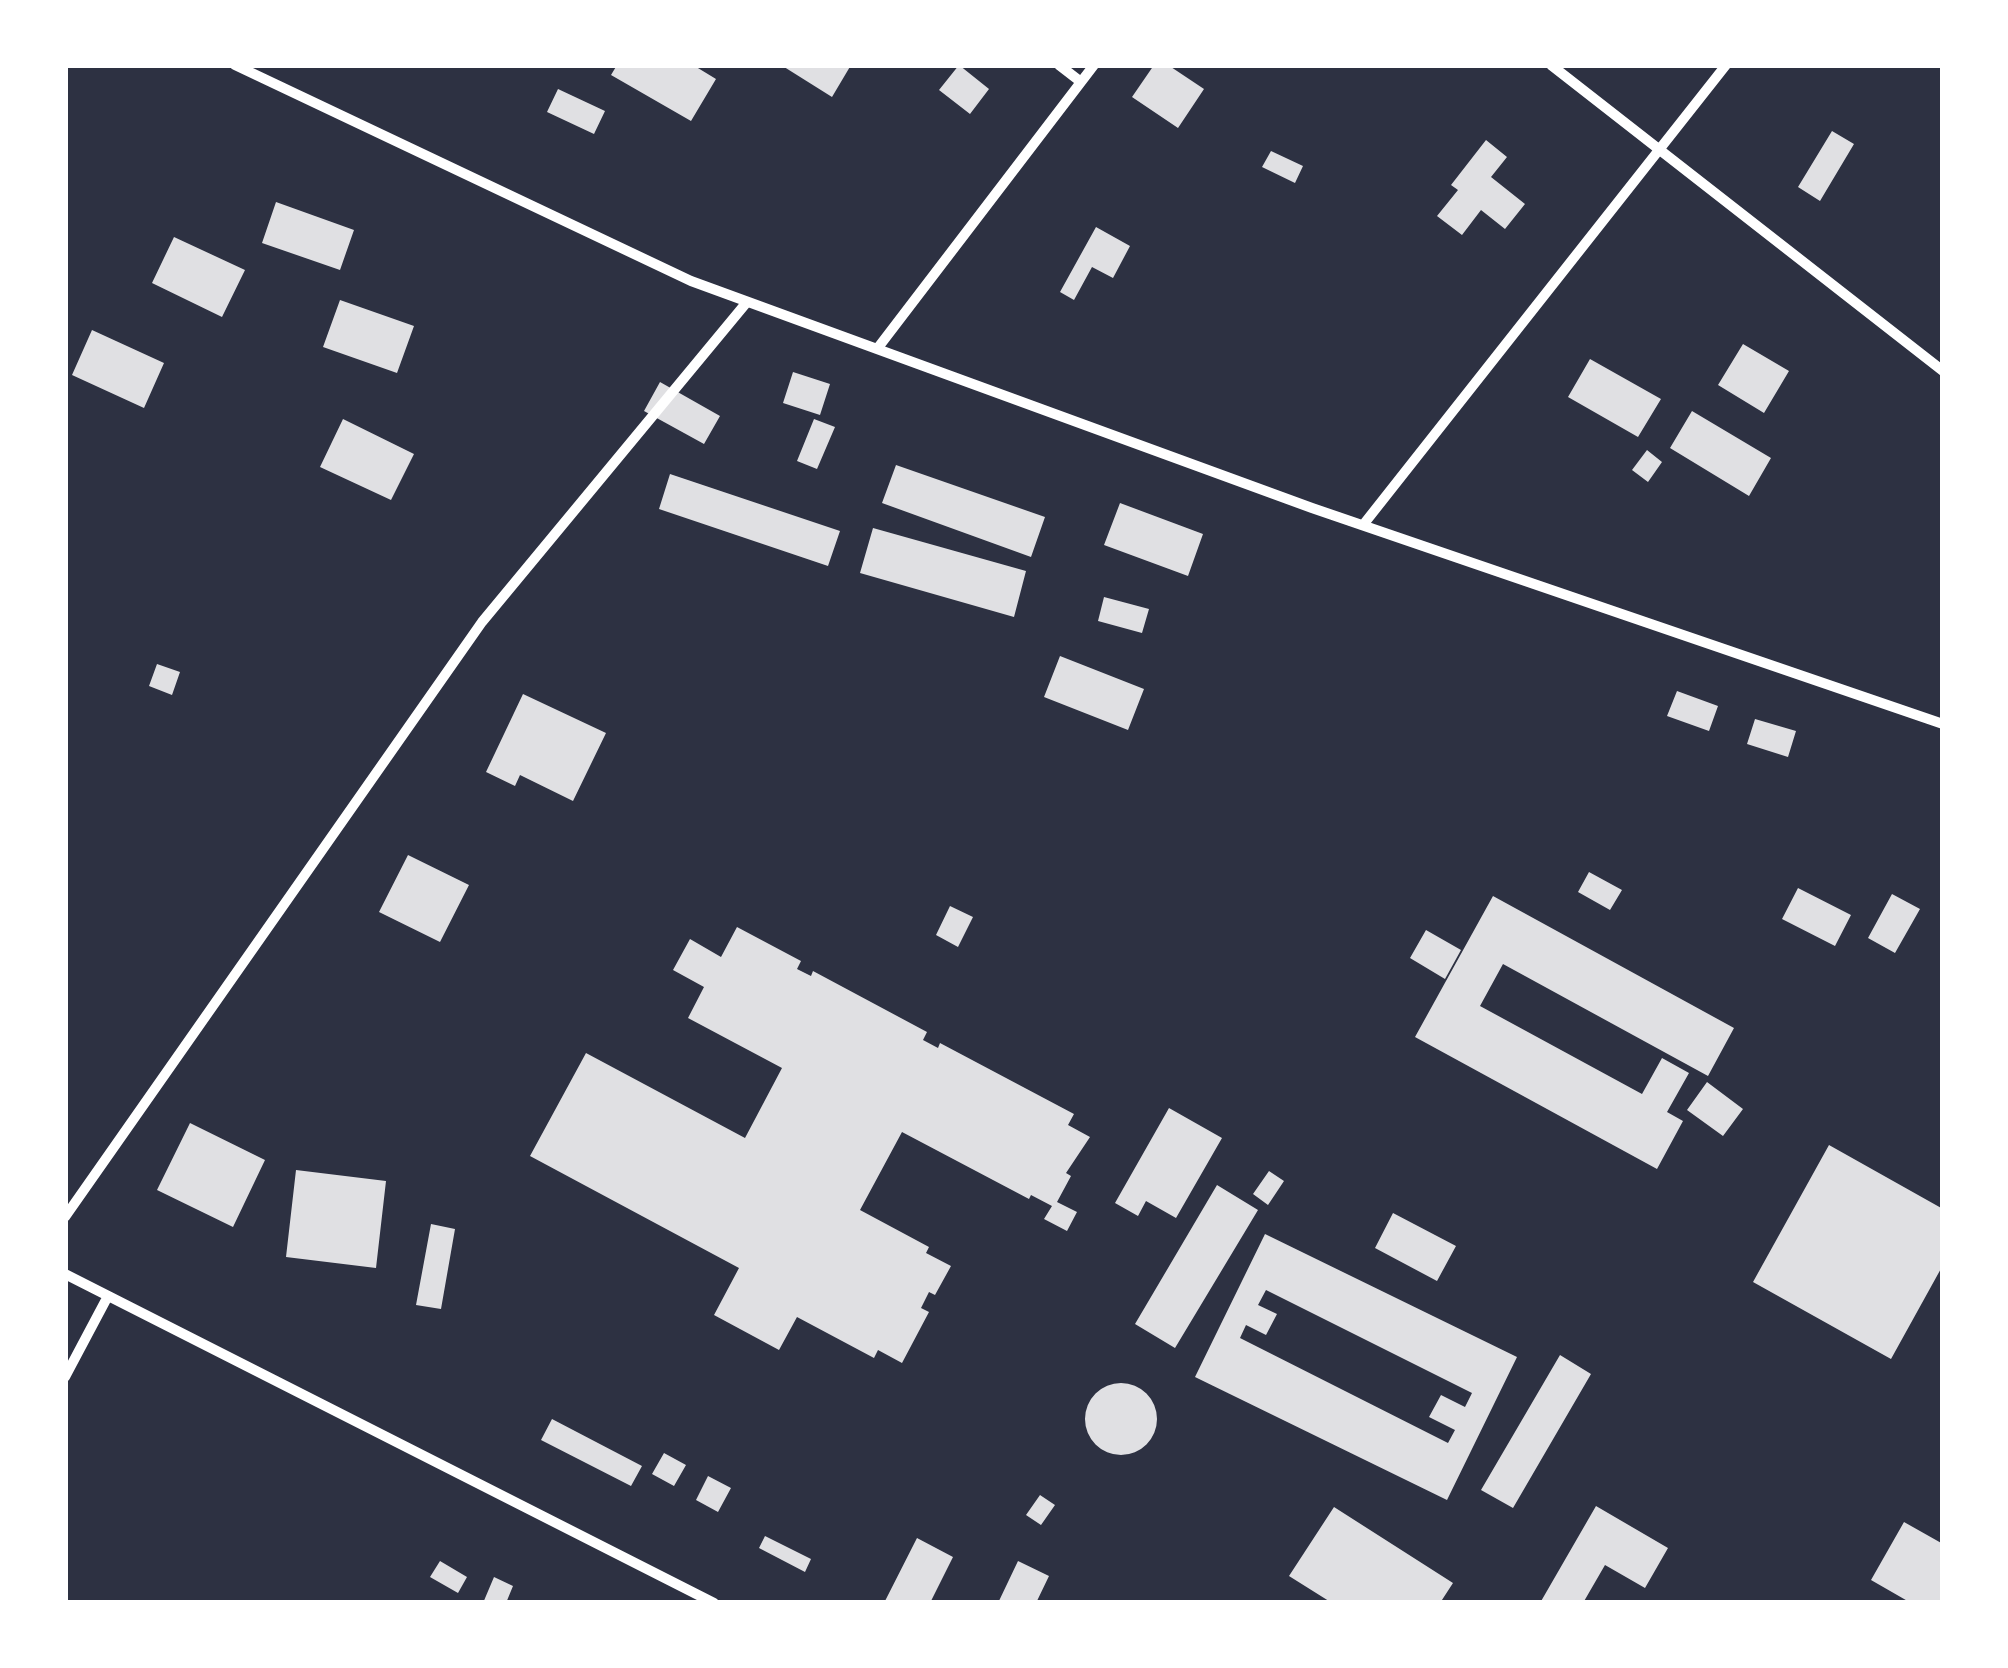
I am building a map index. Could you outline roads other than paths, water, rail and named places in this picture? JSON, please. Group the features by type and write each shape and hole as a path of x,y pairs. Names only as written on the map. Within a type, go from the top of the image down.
{"street":[{"path":"235,65 691,282 1363,525 1943,724"},
{"path":"1059,65 1081,82"},
{"path":"876,349 1094,65"},
{"path":"1550,65 1943,372"},
{"path":"1363,525 1726,65"},
{"path":"65,1217 482,622 748,302"},
{"path":"65,1274 714,1603"},
{"path":"65,1377 108,1296"}]}
